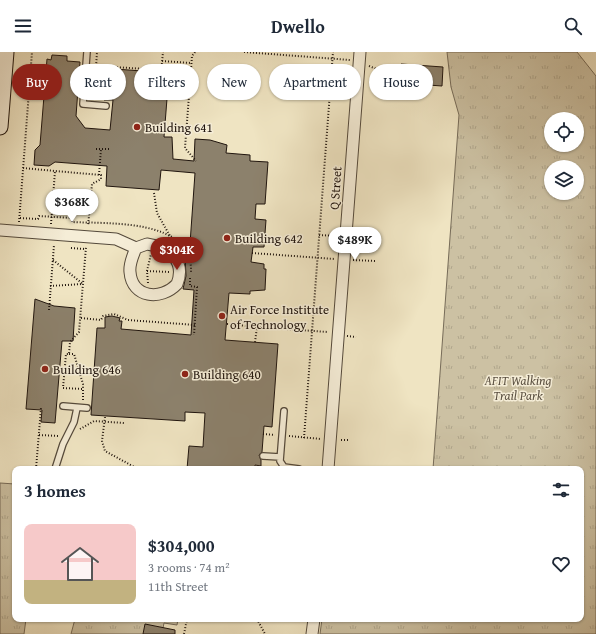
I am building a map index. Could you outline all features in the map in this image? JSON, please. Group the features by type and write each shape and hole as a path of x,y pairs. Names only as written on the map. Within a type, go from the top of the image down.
{"street":[{"path":"0,127 6,52"},
{"name":"Q Street","path":"328,466 359,56"},
{"path":"0,230 116,239 136,248 147,244 152,251 165,248 178,262 173,273 176,284 172,289 162,294 149,295 138,290 131,278 131,263 136,248"},
{"path":"312,634 314,622"}],"lane":[{"path":"87,52 83,104 106,106"},
{"path":"56,466 66,437 82,408 63,406"},
{"path":"283,466 280,461 280,457 284,411"},
{"path":"263,456 280,457"}],"path":[{"path":"32,52 20,218 38,219 38,216 72,218 72,222 144,227 171,237"},
{"path":"96,64 97,52"},
{"path":"126,68 161,72 163,52"},
{"path":"195,52 192,56 191,63 185,148 196,161"},
{"path":"244,52 333,59 359,56 372,64"},
{"path":"304,438 333,52"},
{"path":"162,61 191,63"},
{"path":"94,100 94,105"},
{"path":"96,148 109,149"},
{"path":"83,389 63,388 66,354 69,354 70,342 79,332 92,184 101,179 101,175 99,174 101,149"},
{"path":"23,168 99,174"},
{"path":"49,310 55,171"},
{"path":"154,193 158,218 171,237 186,251 191,263 190,286 198,287 194,335"},
{"path":"319,235 346,237"},
{"path":"71,248 86,249"},
{"path":"149,295 148,271 152,251"},
{"path":"252,253 375,261"},
{"path":"52,260 83,284"},
{"path":"148,271 173,273"},
{"path":"50,286 83,284"},
{"path":"81,318 101,320 103,316 114,314 128,320 195,325"},
{"path":"227,324 338,333 344,336 356,337"},
{"path":"255,342 256,327"},
{"path":"69,354 74,354 83,384 82,408"},
{"path":"36,466 41,408"},
{"path":"104,417 102,441 105,451 132,466"},
{"path":"71,429 77,430 94,421 124,423"},
{"path":"38,435 66,437"},
{"path":"184,634 186,622"},
{"path":"259,622 265,634"}],"green space":[{"name":"AFIT Walking Trail Park","path":"447,52 577,52 596,76 596,634 320,634 322,622 584,622 584,466 433,466 459,115 451,87"},
{"path":"0,483 12,484 12,622 26,622 24,634 0,634"},
{"path":"74,622 178,622 177,625 164,623 163,628 143,634 71,634"}],"building":[{"path":"52,55 67,56 67,61 80,62 80,64 70,64 70,100 77,100 76,116 85,128 110,130 113,100 126,100 126,70 134,70 134,100 167,100 164,137 172,137 173,159 194,161 195,139 210,140 227,145 226,153 250,155 250,161 268,162 265,204 256,204 255,219 266,220 264,247 253,247 251,262 264,264 264,269 266,269 265,290 250,291 250,294 229,293 225,340 278,344 272,427 264,426 262,452 259,455 261,466 187,466 189,446 203,447 205,413 185,412 185,421 91,415 97,328 105,328 105,317 112,316 120,318 119,321 122,321 121,329 191,335 194,290 183,289 186,276 185,257 189,258 195,173 161,170 159,190 106,186 107,166 55,162 49,166 34,165 35,150 40,145 44,100 62,100 62,64 47,64 47,59 51,60"},
{"path":"433,66 443,67 442,86 433,85"},
{"name":"Building 646","path":"35,299 54,306 75,308 73,341 62,341 55,423 41,422 42,410 26,409"},
{"path":"145,624 175,630 175,634 143,634"}],"place":[{"name":"Building 641","path":"137,127"},
{"name":"Building 642","path":"227,238"},
{"name":"Air Force Institute of Technology","path":"222,316"},
{"name":"Building 646","path":"45,369"},
{"name":"Building 640","path":"185,374"}]}
